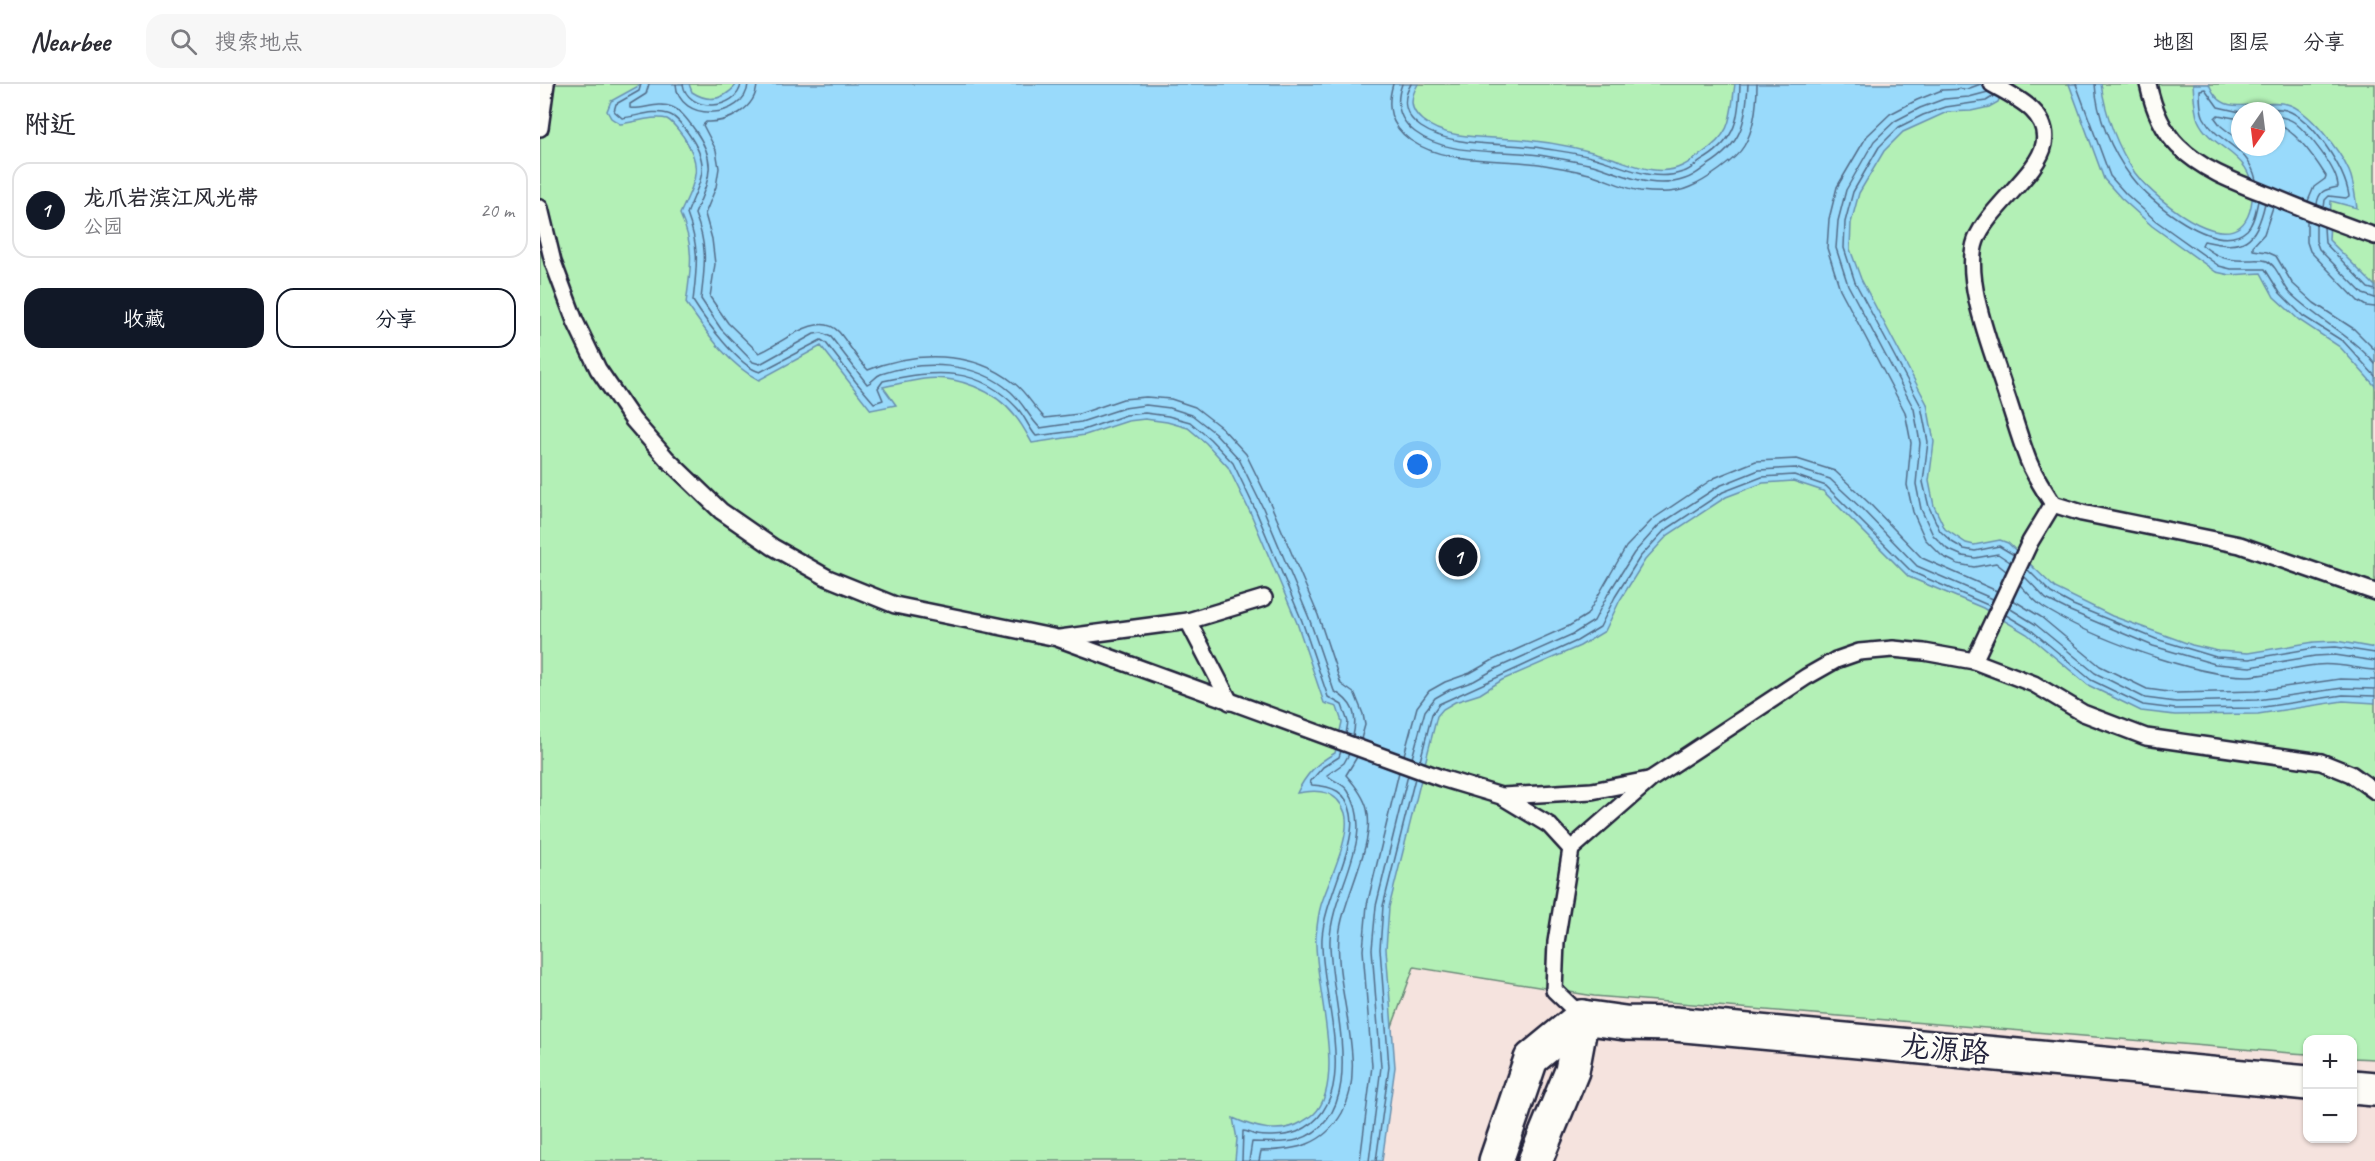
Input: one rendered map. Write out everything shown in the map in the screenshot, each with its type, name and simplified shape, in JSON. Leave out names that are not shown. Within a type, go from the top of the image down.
[{"type":"street","name":"龙源路","points":[[1582,1017],[1625,1023],[1674,1024],[2303,1083]]},
{"type":"street","points":[[1496,1161],[1532,1059],[1582,1017]]},
{"type":"street","points":[[1535,1161],[1572,1071],[1582,1017]]},
{"type":"street","points":[[2357,1087],[2375,1089]]},
{"type":"lane","points":[[540,128],[546,84]]},
{"type":"lane","points":[[1992,84],[2013,95],[2032,109],[2044,123],[2044,145],[2037,160],[1986,221],[1975,241],[1972,265],[1983,323],[2028,462],[2053,504],[2082,513],[2240,545],[2375,592]]},
{"type":"lane","points":[[2148,84],[2151,99],[2162,126],[2177,145],[2197,162],[2232,181],[2336,223],[2375,236]]},
{"type":"lane","points":[[540,208],[553,262],[575,321],[598,369],[633,420],[668,459],[721,511],[773,547],[828,578],[895,606],[1057,638],[1441,778],[1501,796],[1550,825],[1571,849]]},
{"type":"lane","points":[[1974,661],[2030,542],[2053,504]]},
{"type":"lane","points":[[1057,638],[1188,621],[1264,598]]},
{"type":"lane","points":[[1188,621],[1230,702]]},
{"type":"lane","points":[[1582,1017],[1554,990],[1556,942],[1571,849],[1651,780],[1806,677],[1836,660],[1859,652],[1893,649],[1974,661],[2034,684],[2083,713],[2146,737],[2321,762],[2351,774],[2375,791]]},
{"type":"lane","points":[[1501,796],[1592,791],[1651,780]]},
{"type":"green space","points":[[540,84],[2375,84],[2375,1059],[2357,1058],[2357,1035],[2303,1035],[2303,1054],[2291,1053],[1594,996],[1414,967],[1354,1129],[1348,1161],[540,1161]]},
{"type":"water","points":[[642,84],[689,84],[692,92],[710,99],[727,94],[737,84],[1418,84],[1412,99],[1415,112],[1422,120],[1445,132],[1472,137],[1527,140],[1560,145],[1638,167],[1664,170],[1687,163],[1711,146],[1725,132],[1735,84],[2005,84],[1998,102],[1989,107],[1971,111],[1947,112],[1903,132],[1884,151],[1859,193],[1851,223],[1850,249],[1861,279],[1927,404],[1934,442],[1929,481],[1934,506],[1945,529],[1966,543],[1974,545],[2000,540],[2008,543],[2055,588],[2112,616],[2192,645],[2218,651],[2248,653],[2314,642],[2336,641],[2375,648],[2375,703],[2343,701],[2258,714],[2175,715],[2141,711],[2088,685],[2027,634],[1983,608],[1909,577],[1823,491],[1793,481],[1763,483],[1726,497],[1668,535],[1645,560],[1620,600],[1605,631],[1580,646],[1502,680],[1480,694],[1455,702],[1443,709],[1437,716],[1389,907],[1386,949],[1395,1067],[1382,1161],[1235,1161],[1237,1139],[1233,1118],[1268,1129],[1285,1128],[1294,1126],[1313,1115],[1324,1099],[1329,1055],[1316,956],[1316,936],[1320,909],[1342,846],[1346,823],[1342,805],[1332,796],[1313,791],[1297,793],[1313,770],[1335,753],[1342,722],[1337,707],[1324,703],[1297,623],[1251,514],[1228,467],[1206,443],[1188,428],[1145,419],[1128,421],[1085,435],[1032,443],[1018,419],[997,399],[974,386],[949,379],[924,379],[883,387],[896,405],[871,410],[821,346],[759,380],[747,373],[718,346],[686,303],[690,247],[680,214],[695,175],[694,157],[690,147],[678,129],[667,119],[620,124],[611,118],[607,111],[611,101]]},
{"type":"water","points":[[2069,84],[2101,84],[2113,130],[2122,152],[2135,173],[2179,213],[2198,224],[2217,230],[2233,230],[2245,221],[2252,200],[2252,184],[2248,172],[2234,156],[2285,156],[2285,104],[2305,114],[2331,143],[2345,163],[2352,180],[2357,208],[2331,201],[2329,240],[2375,286],[2375,386],[2340,347],[2299,320],[2274,297],[2261,273],[2230,275],[2216,272],[2152,226],[2104,179]]},
{"type":"water","points":[[2193,84],[2209,84],[2216,96],[2231,104],[2231,153],[2205,131],[2198,120]]},
{"type":"place","name":"龙爪岩滨江风光带","points":[[1458,557]]}]
